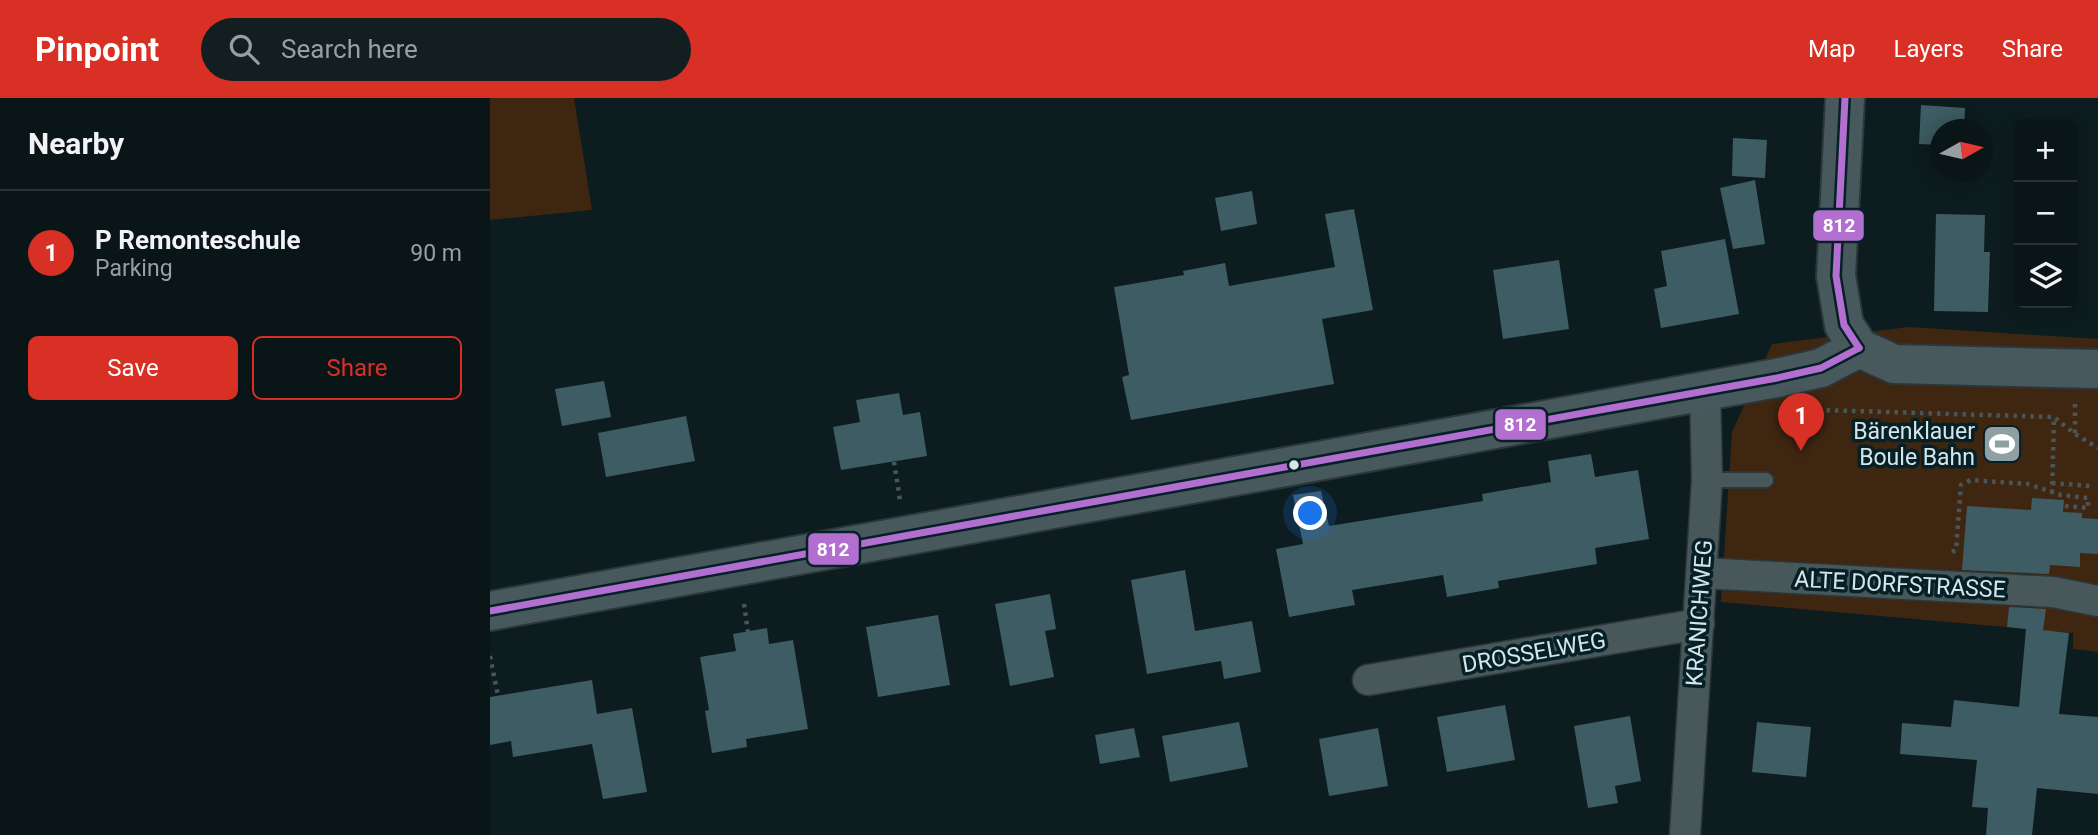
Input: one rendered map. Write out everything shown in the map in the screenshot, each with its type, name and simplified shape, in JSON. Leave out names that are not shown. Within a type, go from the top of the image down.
[{"type":"street","points":[[1845,98],[1836,276],[1844,325],[1860,348],[1894,364],[2098,369]]},
{"type":"street","points":[[490,611],[1821,368],[1860,348]]},
{"type":"street","name":"KRANICHWEG","points":[[1685,835],[1707,480],[1705,390]]},
{"type":"street","name":"ALTE DORFSTRASSE","points":[[1702,573],[2053,592],[2098,601]]},
{"type":"street","name":"DROSSELWEG","points":[[1368,680],[1699,624]]},
{"type":"lane","points":[[1707,480],[1766,480]]},
{"type":"path","points":[[1818,410],[2054,417],[2098,448]]},
{"type":"path","points":[[2052,493],[2054,417]]},
{"type":"path","points":[[1896,584],[1956,550],[1961,485],[1971,480],[2028,484],[2052,493],[2088,498],[2088,508],[2064,506]]},
{"type":"path","points":[[2052,483],[2090,486]]},
{"type":"path","points":[[2071,497],[2071,508]]},
{"type":"path","points":[[490,656],[498,696]]},
{"type":"shaded area","points":[[490,98],[574,98],[592,210],[490,220]]},
{"type":"shaded area","points":[[1909,327],[2098,339],[2098,652],[2073,649],[2073,633],[1721,602],[1732,432],[1772,344]]},
{"type":"building","points":[[1921,105],[1965,108],[1964,119],[1930,119],[1930,144],[1919,144]]},
{"type":"building","points":[[1733,138],[1767,140],[1765,178],[1732,176]]},
{"type":"building","points":[[1755,180],[1765,244],[1733,249],[1720,188]]},
{"type":"building","points":[[1252,191],[1257,224],[1221,231],[1215,198]]},
{"type":"building","points":[[1354,209],[1373,310],[1322,319],[1334,384],[1131,420],[1122,377],[1129,375],[1114,287],[1184,275],[1183,271],[1225,263],[1229,286],[1335,267],[1325,214]]},
{"type":"building","points":[[1936,214],[1985,215],[1984,252],[1990,252],[1988,312],[1934,311]]},
{"type":"building","points":[[1725,239],[1739,314],[1661,328],[1654,289],[1667,286],[1661,251]]},
{"type":"building","points":[[1559,260],[1569,329],[1503,339],[1493,270]]},
{"type":"building","points":[[604,381],[611,417],[562,426],[555,389]]},
{"type":"building","points":[[899,393],[903,415],[920,412],[927,456],[841,470],[833,427],[860,422],[856,400]]},
{"type":"building","points":[[686,416],[695,461],[606,477],[598,433]]},
{"type":"building","points":[[1591,454],[1595,477],[1638,470],[1649,539],[1595,548],[1597,564],[1498,581],[1499,588],[1447,597],[1443,575],[1352,590],[1355,605],[1289,617],[1276,549],[1303,544],[1293,495],[1321,491],[1329,526],[1483,501],[1482,494],[1551,482],[1548,461]]},
{"type":"building","points":[[2032,498],[2064,500],[2063,512],[2082,513],[2082,518],[2098,519],[2098,554],[2080,553],[2080,567],[2050,565],[2049,574],[1962,570],[1967,506],[2031,510]]},
{"type":"building","points":[[1185,570],[1195,631],[1252,621],[1261,672],[1224,679],[1221,661],[1147,674],[1131,580]]},
{"type":"building","points":[[1050,594],[1056,629],[1045,631],[1054,677],[1010,686],[995,604]]},
{"type":"building","points":[[2009,607],[2046,609],[2043,630],[2069,633],[2059,714],[2098,717],[2098,794],[2037,788],[2032,835],[1986,835],[1988,808],[1972,807],[1977,760],[1900,754],[1902,723],[1951,727],[1954,700],[2019,707],[2026,629],[2007,627]]},
{"type":"building","points":[[938,615],[950,685],[878,697],[866,627]]},
{"type":"building","points":[[767,628],[769,644],[793,640],[808,729],[746,739],[747,747],[712,753],[705,711],[709,710],[700,657],[736,651],[733,634]]},
{"type":"building","points":[[592,680],[597,714],[632,708],[647,792],[603,799],[592,744],[513,757],[511,741],[490,745],[490,697]]},
{"type":"building","points":[[1505,705],[1515,760],[1447,772],[1437,717]]},
{"type":"building","points":[[1630,716],[1641,781],[1615,786],[1618,803],[1588,808],[1574,726]]},
{"type":"building","points":[[1239,722],[1248,767],[1170,782],[1162,736]]},
{"type":"building","points":[[1757,722],[1811,727],[1806,777],[1752,772]]},
{"type":"building","points":[[1134,728],[1140,757],[1100,764],[1095,735]]},
{"type":"building","points":[[1378,728],[1388,786],[1329,796],[1319,739]]},
{"type":"transit line","name":"812","points":[[1845,98],[1836,276],[1844,325],[1859,348]]},
{"type":"transit line","name":"812","points":[[490,611],[1777,378],[1821,368],[1859,348]]},
{"type":"place","name":"Bärenklauer Boule Bahn","points":[[2002,444]]},
{"type":"place","name":"P Remonteschule","points":[[1801,451]]}]
